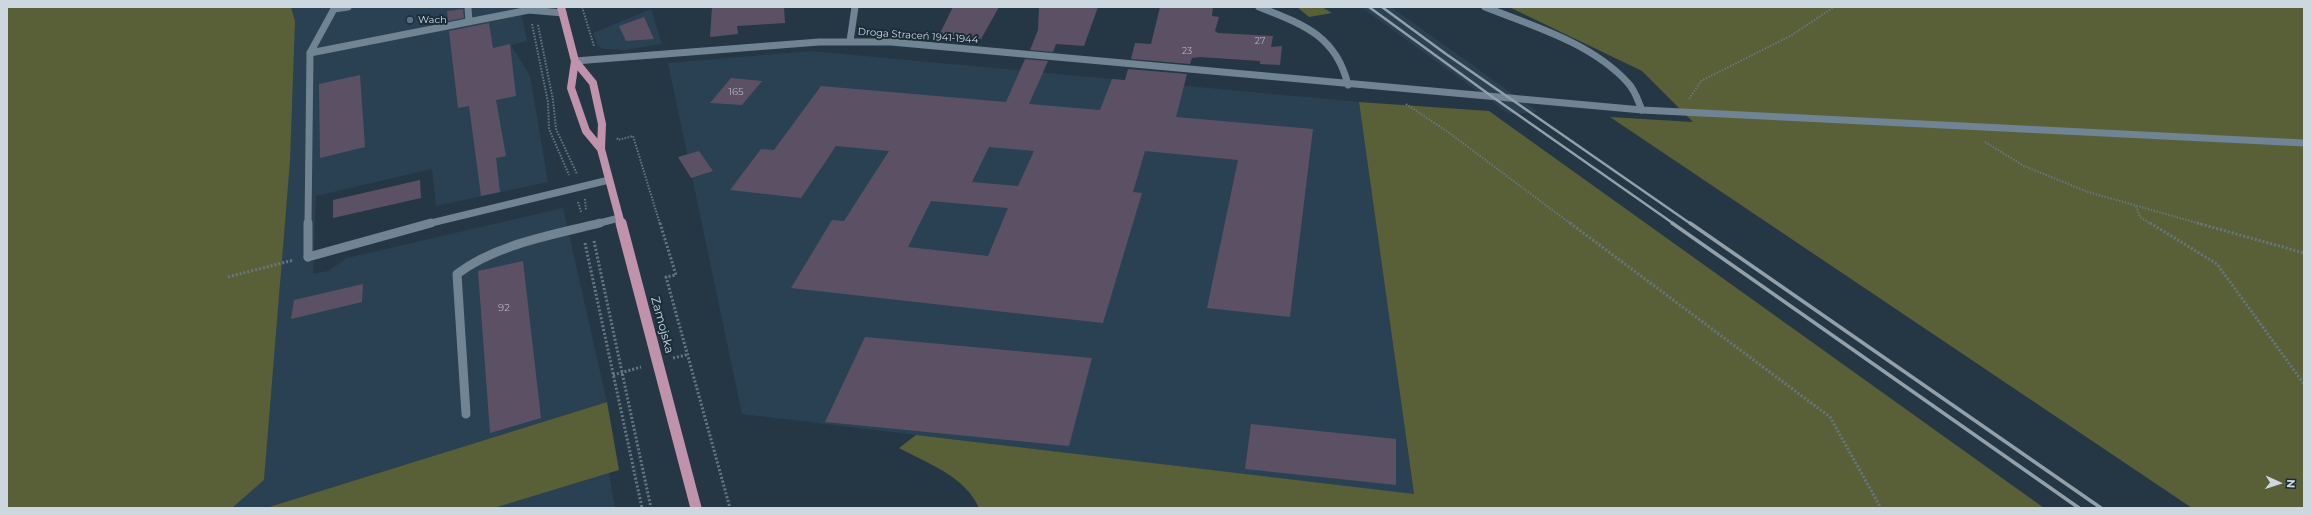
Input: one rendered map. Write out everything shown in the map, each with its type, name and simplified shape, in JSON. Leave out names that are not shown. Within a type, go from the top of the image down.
[{"type":"main road","name":"Zamojska","points":[[562,10],[575,61],[571,88],[586,131],[601,149]]},
{"type":"main road","name":"Zamojska","points":[[575,61],[593,83],[602,124],[601,149],[696,508]]},
{"type":"street","points":[[348,7],[334,9],[310,53],[308,257],[445,219],[609,180]]},
{"type":"street","points":[[468,7],[469,22]]},
{"type":"street","points":[[850,41],[855,7]]},
{"type":"street","points":[[1259,7],[1306,28],[1328,41],[1342,59],[1347,71],[1348,85]]},
{"type":"street","points":[[1486,7],[1569,43],[1603,61],[1629,84],[1642,110]]},
{"type":"street","points":[[310,53],[532,10],[562,10]]},
{"type":"street","name":"Droga Straceń 1941-1944","points":[[575,61],[850,41],[891,42],[1348,85],[1642,110],[2304,143]]},
{"type":"street","points":[[466,414],[457,274],[461,269],[484,256],[619,218]]},
{"type":"path","points":[[582,7],[595,48]]},
{"type":"path","points":[[1692,113],[1688,97],[1701,81],[1792,35],[1834,7]]},
{"type":"path","points":[[532,10],[548,102],[549,129],[579,188],[580,211],[584,214]]},
{"type":"path","points":[[532,10],[553,100],[556,128],[587,209],[580,219],[586,227],[651,508]]},
{"type":"path","points":[[1404,103],[1448,132],[1830,417],[1881,508]]},
{"type":"path","points":[[1970,127],[1995,150],[2024,166],[2066,184],[2136,206],[2304,253]]},
{"type":"path","points":[[616,133],[618,140],[633,136],[674,268],[676,275],[666,277],[730,508]]},
{"type":"path","points":[[2136,206],[2140,216],[2217,264],[2304,384]]},
{"type":"path","points":[[586,227],[642,508]]},
{"type":"path","points":[[228,277],[308,257]]},
{"type":"shaded area","points":[[291,7],[520,7],[527,41],[511,45],[530,76],[548,182],[436,206],[432,169],[316,196],[313,274],[328,271],[347,258],[563,208],[607,402],[266,508],[232,508],[264,480],[295,21]]},
{"type":"shaded area","points":[[1361,7],[1391,7],[1538,112],[1509,114]]},
{"type":"shaded area","points":[[651,9],[662,44],[624,50],[603,49],[598,46],[593,33]]},
{"type":"shaded area","points":[[811,51],[1359,102],[1414,495],[742,414],[668,63]]},
{"type":"shaded area","points":[[609,473],[615,508],[494,508]]},
{"type":"green space","points":[[7,7],[291,7],[295,21],[290,161],[264,480],[232,508],[7,508]]},
{"type":"green space","points":[[1297,7],[1322,7],[1332,13],[1309,17]]},
{"type":"green space","points":[[1509,7],[2304,7],[2304,508],[2192,508],[1610,117],[1693,122],[1642,71]]},
{"type":"green space","points":[[1359,102],[1489,111],[2044,508],[979,508],[973,497],[955,479],[933,465],[899,448],[916,435],[1414,494]]},
{"type":"green space","points":[[607,402],[619,470],[494,508],[266,508]]},
{"type":"building","points":[[712,7],[784,7],[785,23],[737,26],[738,34],[710,37]]},
{"type":"building","points":[[953,7],[999,7],[981,39],[939,35]]},
{"type":"building","points":[[1039,7],[1098,7],[1084,46],[1056,44],[1053,52],[1030,50],[1038,30]]},
{"type":"building","points":[[1160,7],[1213,7],[1212,16],[1219,17],[1215,31],[1218,33],[1273,36],[1271,47],[1282,46],[1280,65],[1260,64],[1260,61],[1200,57],[1192,58],[1190,64],[1131,59],[1135,43],[1151,44]]},
{"type":"building","points":[[463,9],[464,18],[448,21],[447,11]]},
{"type":"building","points":[[644,17],[654,39],[626,41],[619,26]]},
{"type":"building","points":[[489,23],[493,48],[510,44],[516,96],[496,100],[506,156],[496,158],[500,192],[481,196],[469,106],[458,108],[449,31]]},
{"type":"building","points":[[1025,59],[1048,61],[1029,104],[1100,110],[1112,79],[1125,80],[1128,69],[1187,74],[1176,117],[1313,129],[1290,317],[1207,308],[1238,160],[1145,151],[1133,192],[1142,193],[1103,323],[791,288],[832,220],[844,221],[889,151],[836,146],[801,198],[730,190],[761,149],[774,150],[821,86],[1006,102]],"holes":[[[989,147],[1034,151],[1018,186],[972,182]],[[931,201],[1008,208],[988,256],[908,247]]]},
{"type":"building","points":[[360,75],[365,147],[320,158],[319,84]]},
{"type":"building","points":[[731,78],[762,81],[742,105],[710,103]]},
{"type":"building","points":[[699,151],[713,171],[691,178],[678,157]]},
{"type":"building","points":[[420,180],[421,198],[333,218],[333,200]]},
{"type":"building","points":[[523,261],[541,418],[490,433],[478,271]]},
{"type":"building","points":[[363,284],[362,302],[291,319],[294,300]]},
{"type":"building","points":[[865,337],[1092,358],[1069,446],[825,422]]},
{"type":"building","points":[[1251,424],[1396,439],[1396,485],[1245,469]]},
{"type":"railway","points":[[1369,7],[1494,98],[1674,224]]},
{"type":"railway","points":[[1382,7],[1446,54],[1691,224]]},
{"type":"railway","points":[[1672,223],[2079,508]]},
{"type":"railway","points":[[1690,223],[2101,508]]},
{"type":"place","name":"Wach","points":[[410,20]]}]
